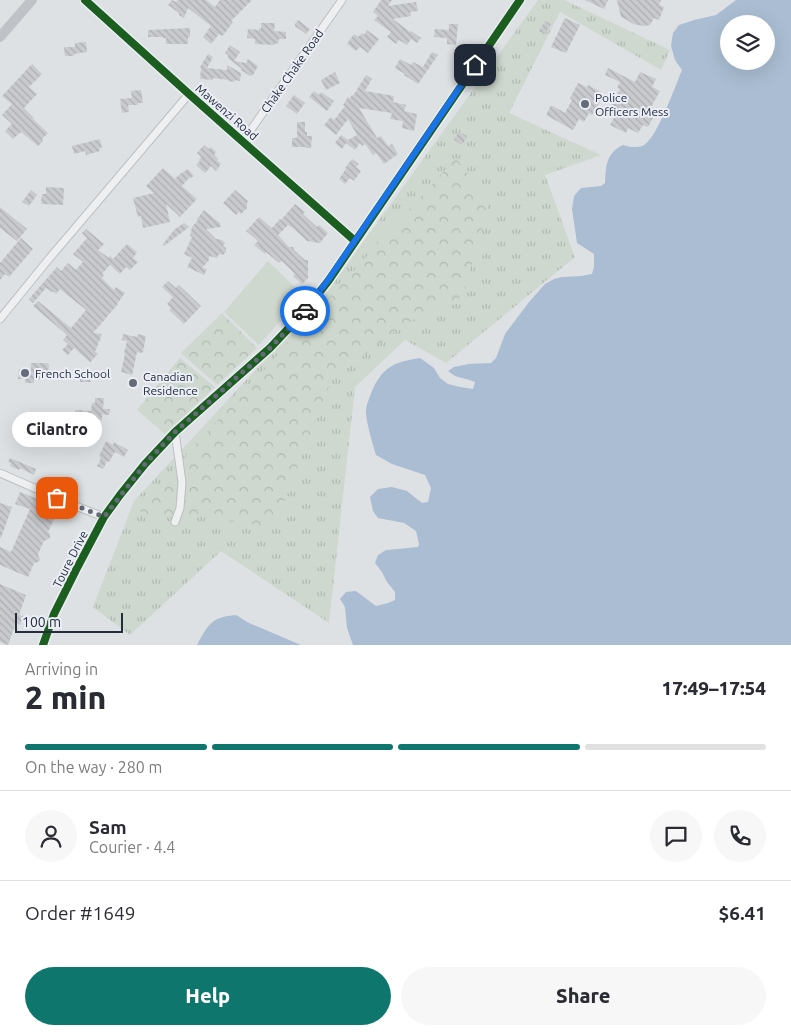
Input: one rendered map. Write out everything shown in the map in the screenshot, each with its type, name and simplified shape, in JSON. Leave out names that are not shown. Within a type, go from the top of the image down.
[{"type":"street","points":[[0,36],[32,0]]},
{"type":"street","name":"Mawenzi Road","points":[[85,0],[355,241]]},
{"type":"street","name":"Chake Chake Road","points":[[243,141],[342,0]]},
{"type":"street","name":"Toure Drive","points":[[43,645],[54,614],[104,517],[145,464],[175,432],[270,348],[304,312],[355,241],[520,0]]},
{"type":"street","name":"Mawenzi Road","points":[[0,319],[190,94]]},
{"type":"street","points":[[175,432],[182,482],[180,508],[175,522]]},
{"type":"street","points":[[0,473],[104,517]]},
{"type":"green space","points":[[538,0],[564,0],[670,50],[661,70],[560,12],[509,113],[601,155],[545,175],[575,257],[446,363],[405,340],[355,387],[329,623],[221,551],[130,635],[93,607],[134,501],[325,295]]},
{"type":"green space","points":[[456,158],[489,203],[463,296],[403,325],[331,381],[274,528],[196,516],[143,518],[139,507]]},
{"type":"green space","points":[[268,261],[303,295],[259,345],[224,312]]},
{"type":"green space","points":[[222,313],[257,348],[217,385],[181,353]]},
{"type":"green space","points":[[180,358],[215,387],[165,434],[137,410]]},
{"type":"water","points":[[736,0],[791,0],[791,645],[353,645],[347,628],[345,607],[340,599],[346,592],[356,591],[376,606],[395,600],[395,592],[375,563],[378,555],[386,550],[418,547],[419,544],[416,531],[404,523],[378,518],[373,511],[370,497],[378,489],[392,487],[407,491],[422,503],[428,502],[431,488],[425,475],[392,464],[376,455],[366,409],[369,397],[376,383],[385,371],[391,367],[404,361],[420,358],[434,368],[440,378],[448,384],[473,389],[475,382],[458,377],[448,371],[454,367],[469,364],[491,363],[496,358],[505,334],[545,284],[562,277],[592,274],[594,254],[577,243],[572,209],[574,196],[581,188],[601,186],[605,183],[608,161],[617,148],[623,145],[640,147],[653,134],[682,70],[675,60],[671,46],[673,33],[679,25],[716,15]]},
{"type":"water","points":[[236,615],[249,623],[301,645],[197,645],[211,623],[221,618]]},
{"type":"building","points":[[172,0],[176,2],[178,0],[206,0],[215,7],[220,0],[252,0],[231,21],[233,22],[225,33],[222,36],[219,34],[211,44],[203,37],[211,26],[188,8],[184,18],[179,15],[168,5]]},
{"type":"building","points":[[381,0],[392,0],[388,6],[416,2],[418,11],[410,12],[411,16],[393,19],[421,38],[417,43],[411,39],[407,45],[399,40],[396,44],[387,37],[391,32],[374,20],[378,16],[373,12]]},
{"type":"building","points":[[585,0],[608,0],[604,9]]},
{"type":"building","points":[[617,0],[661,0],[659,5],[664,7],[659,20],[654,18],[650,25],[644,26],[633,24],[621,17]]},
{"type":"building","points":[[565,18],[580,25],[566,53],[551,47]]},
{"type":"building","points":[[298,20],[310,29],[306,34],[295,26]]},
{"type":"building","points":[[545,21],[551,24],[545,34],[539,31]]},
{"type":"building","points":[[261,23],[275,23],[274,31],[286,32],[286,39],[279,39],[278,44],[275,43],[275,45],[255,44],[255,39],[247,38],[248,29],[259,30],[259,28],[261,29]]},
{"type":"building","points":[[449,24],[458,24],[456,45],[447,44],[447,38],[434,37],[435,29],[449,30]]},
{"type":"building","points":[[190,28],[188,44],[166,44],[166,38],[148,37],[148,30]]},
{"type":"building","points":[[367,30],[379,39],[368,53],[360,47],[356,51],[347,44],[354,34],[358,37],[362,33],[364,35]]},
{"type":"building","points":[[86,42],[87,52],[74,54],[74,56],[65,56],[64,47],[75,47],[75,43]]},
{"type":"building","points":[[230,45],[240,52],[234,61],[246,63],[248,59],[258,66],[253,75],[250,76],[241,70],[228,58],[228,55],[225,53]]},
{"type":"building","points":[[432,52],[438,55],[418,84],[395,68],[400,59],[411,65],[413,62],[423,67]]},
{"type":"building","points":[[208,54],[213,57],[207,68],[227,70],[227,65],[241,73],[240,81],[235,80],[234,82],[213,78],[213,80],[200,79],[200,67]]},
{"type":"building","points":[[32,64],[42,74],[29,87],[37,94],[24,108],[48,133],[38,146],[21,132],[13,139],[5,131],[12,124],[2,115],[12,104],[2,96]]},
{"type":"building","points":[[608,68],[635,82],[640,72],[656,79],[652,87],[660,91],[651,107],[657,110],[648,127],[643,125],[638,133],[628,128],[626,133],[610,125],[618,110],[611,106],[620,89],[617,88],[620,82],[605,75]]},
{"type":"building","points":[[335,72],[340,83],[326,90],[321,80]]},
{"type":"building","points":[[366,75],[372,79],[365,91],[394,96],[393,102],[406,105],[404,111],[417,114],[414,131],[402,128],[403,121],[390,119],[392,113],[359,108],[377,138],[381,136],[388,146],[392,144],[398,154],[384,164],[376,153],[373,155],[365,144],[362,146],[360,143],[355,150],[346,143],[342,149],[335,143],[341,135],[348,140],[357,135],[348,119],[336,135],[324,125],[331,117],[334,120],[345,106],[343,105],[348,97],[353,96]]},
{"type":"building","points":[[578,83],[587,87],[588,85],[601,92],[597,98],[601,100],[592,115],[589,113],[584,122],[579,119],[573,130],[546,115],[551,105],[565,113]]},
{"type":"building","points":[[141,90],[143,103],[128,105],[129,112],[122,113],[120,99],[132,98],[131,91]]},
{"type":"building","points":[[314,91],[319,95],[321,92],[334,101],[327,111],[309,97]]},
{"type":"building","points":[[294,95],[305,103],[297,114],[286,106]]},
{"type":"building","points":[[297,122],[305,122],[307,136],[312,136],[311,148],[292,147],[292,138],[297,138]]},
{"type":"building","points":[[459,132],[467,136],[462,145],[454,140]]},
{"type":"building","points":[[100,139],[102,148],[99,148],[100,151],[86,155],[85,151],[74,154],[72,146]]},
{"type":"building","points":[[204,145],[209,149],[211,147],[216,152],[214,155],[221,164],[216,171],[211,166],[205,173],[196,165],[201,157],[197,153]]},
{"type":"building","points":[[352,159],[359,164],[356,167],[361,171],[354,181],[350,178],[345,184],[339,179]]},
{"type":"building","points":[[163,168],[175,179],[188,169],[194,176],[188,179],[182,186],[197,199],[180,217],[166,204],[170,222],[143,228],[141,216],[138,217],[133,198],[154,193],[146,186]]},
{"type":"building","points":[[46,187],[64,188],[63,205],[41,204],[42,194],[46,194]]},
{"type":"building","points":[[31,190],[37,195],[29,206],[22,202]]},
{"type":"building","points":[[235,190],[248,201],[247,208],[241,214],[239,212],[236,215],[223,203]]},
{"type":"building","points":[[295,204],[305,212],[303,214],[317,227],[319,225],[328,233],[320,243],[307,241],[288,225],[278,235],[289,247],[293,247],[305,260],[308,260],[308,278],[302,284],[293,276],[295,274],[284,263],[281,261],[279,263],[254,245],[258,241],[246,231],[259,217],[272,228]]},
{"type":"building","points":[[0,207],[27,229],[17,241],[0,228]]},
{"type":"building","points":[[204,210],[220,223],[221,227],[206,229],[216,239],[222,240],[225,243],[223,246],[226,248],[226,252],[223,255],[219,254],[217,258],[209,256],[209,260],[202,268],[207,269],[204,275],[187,267],[192,258],[184,254],[192,237],[190,236],[192,227]]},
{"type":"building","points":[[184,223],[189,227],[164,246],[163,244],[175,229]]},
{"type":"building","points":[[86,229],[104,244],[98,250],[109,258],[110,256],[113,259],[127,244],[137,252],[133,258],[138,262],[130,270],[126,267],[120,274],[110,265],[102,274],[104,275],[102,278],[114,290],[116,287],[125,293],[93,333],[102,334],[95,352],[98,354],[91,363],[74,348],[68,355],[62,350],[68,344],[63,340],[67,335],[33,306],[38,301],[71,328],[86,310],[60,289],[56,294],[46,288],[33,303],[29,299],[57,267],[61,271],[68,263],[76,270],[83,262],[73,254],[87,238],[82,233]]},
{"type":"building","points":[[21,238],[33,249],[9,277],[5,274],[0,280],[0,263]]},
{"type":"building","points":[[168,281],[176,288],[178,285],[180,286],[201,306],[184,324],[169,310],[171,308],[167,304],[173,297],[162,287]]},
{"type":"building","points":[[123,334],[137,337],[138,334],[146,336],[143,352],[137,352],[132,375],[121,372],[127,341],[122,340]]},
{"type":"building","points":[[31,363],[47,363],[49,365],[48,374],[40,374],[40,380],[34,379],[34,383],[25,383],[25,379],[18,379],[19,369],[31,370]]},
{"type":"building","points":[[80,375],[91,375],[91,382],[80,382]]},
{"type":"building","points":[[95,398],[104,398],[103,409],[110,409],[109,415],[102,414],[102,420],[75,418],[75,410],[91,411]]},
{"type":"building","points":[[106,441],[113,445],[114,442],[128,450],[124,457],[115,452],[103,469],[97,466],[101,458],[99,456]]},
{"type":"building","points":[[10,458],[36,469],[34,475],[20,468],[19,470],[10,466],[11,463],[8,462]]},
{"type":"building","points":[[20,492],[40,500],[36,509],[55,517],[48,532],[50,538],[44,541],[38,554],[40,560],[34,563],[28,577],[0,565],[0,547],[11,552],[30,509],[15,504]]},
{"type":"building","points":[[0,503],[12,507],[1,538],[0,537]]},
{"type":"building","points":[[0,584],[26,595],[19,615],[23,616],[20,625],[16,623],[8,645],[0,642]]},
{"type":"cycle path","points":[[85,0],[355,241]]},
{"type":"cycle path","points":[[43,645],[54,614],[76,570],[104,517],[120,495],[145,464],[175,432],[270,348],[304,312],[329,280],[520,0]]},
{"type":"way so far","points":[[57,498],[104,517],[145,464],[175,432],[270,348],[305,311]]},
{"type":"place","name":"Police Officers Mess","points":[[585,104]]},
{"type":"place","name":"French School","points":[[25,373]]},
{"type":"place","name":"Canadian Residence","points":[[133,383]]},
{"type":"place","name":"Cilantro","points":[[57,498]]},
{"type":"route","points":[[305,311],[475,65]]}]
